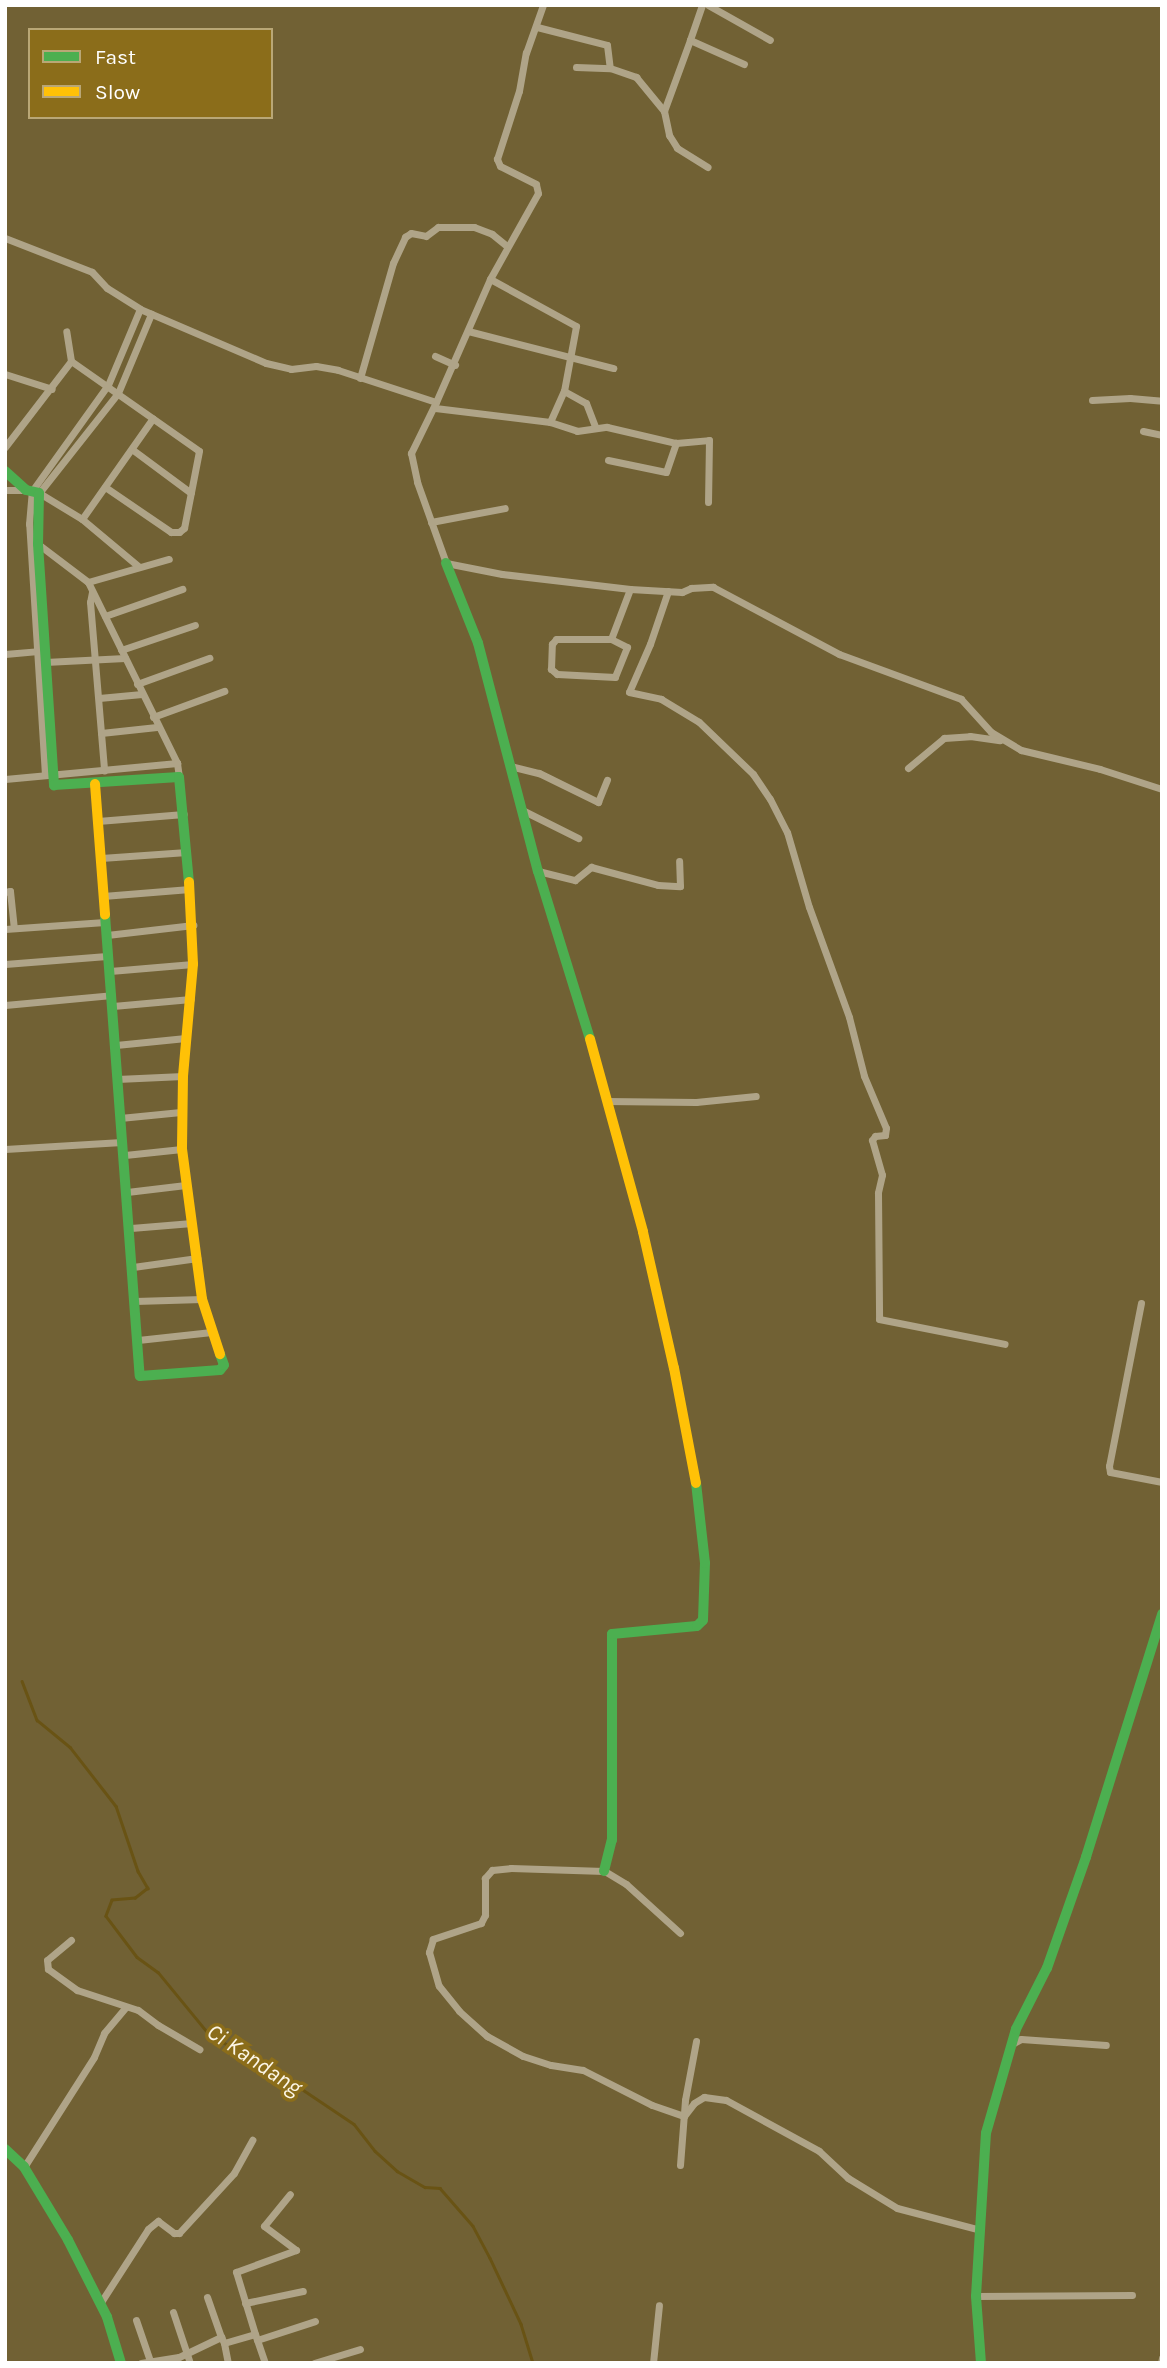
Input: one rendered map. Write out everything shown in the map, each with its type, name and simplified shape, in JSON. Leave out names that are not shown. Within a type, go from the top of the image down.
[{"type":"street","points":[[542,5],[497,159],[500,166],[536,184],[539,190],[490,279],[455,365],[411,453],[431,522],[478,643],[538,871],[586,1024],[643,1232],[674,1368],[697,1491],[706,1591],[705,1612],[697,1626],[612,1634],[612,1840],[604,1871]]},
{"type":"street","points":[[664,111],[702,5]]},
{"type":"street","points":[[708,5],[770,40]]},
{"type":"street","points":[[537,27],[607,45],[610,68]]},
{"type":"street","points":[[690,40],[744,64]]},
{"type":"street","points":[[576,66],[610,68],[636,77],[664,111],[669,135],[677,148],[708,167]]},
{"type":"street","points":[[360,377],[393,263],[405,237],[411,233],[426,236],[438,227],[474,227],[492,233],[507,246]]},
{"type":"street","points":[[5,238],[92,272],[107,288],[140,309],[266,363],[291,369],[316,366],[360,377],[435,405],[550,422],[577,431],[595,427],[676,443],[709,440],[708,502]]},
{"type":"street","points":[[490,279],[576,326],[564,391],[550,422]]},
{"type":"street","points":[[140,309],[108,385],[32,492],[29,524],[38,651],[50,774],[57,787],[179,777]]},
{"type":"street","points":[[50,774],[46,662],[32,492],[118,393],[150,314]]},
{"type":"street","points":[[5,447],[71,361],[66,331]]},
{"type":"street","points":[[468,331],[613,369]]},
{"type":"street","points":[[435,356],[455,365]]},
{"type":"street","points":[[71,361],[199,451],[184,528],[179,533],[171,532],[105,487]]},
{"type":"street","points":[[6,376],[52,389]]},
{"type":"street","points":[[564,391],[586,403],[595,427]]},
{"type":"street","points":[[1092,401],[1130,398],[1162,401]]},
{"type":"street","points":[[82,519],[153,418]]},
{"type":"street","points":[[1143,431],[1162,436]]},
{"type":"street","points":[[608,460],[666,472],[676,443]]},
{"type":"street","points":[[133,450],[191,493]]},
{"type":"street","points":[[5,471],[32,492],[82,519],[138,566]]},
{"type":"street","points":[[5,490],[32,492]]},
{"type":"street","points":[[431,522],[505,508]]},
{"type":"street","points":[[38,544],[88,582],[177,764],[194,925],[194,964],[181,1112],[182,1149],[202,1299],[224,1365],[219,1370],[140,1376],[131,1228],[95,784]]},
{"type":"street","points":[[88,582],[169,559]]},
{"type":"street","points":[[446,563],[502,574],[630,589],[682,592],[704,586],[722,590],[839,654],[961,699],[1001,740],[1024,752],[1100,769],[1162,789]]},
{"type":"street","points":[[105,616],[183,589]]},
{"type":"street","points":[[611,639],[630,589]]},
{"type":"street","points":[[667,591],[646,655],[629,692],[661,699],[699,722],[753,774],[787,832],[809,907],[849,1017],[864,1076],[886,1128],[886,1135],[875,1136],[872,1140],[882,1175],[878,1193],[879,1319],[1005,1344]]},
{"type":"street","points":[[92,592],[90,602],[94,662],[104,770]]},
{"type":"street","points":[[121,650],[195,625]]},
{"type":"street","points":[[556,639],[611,639],[627,647],[615,677],[557,674],[551,669],[552,644],[556,639]]},
{"type":"street","points":[[5,654],[38,651]]},
{"type":"street","points":[[137,684],[209,658]]},
{"type":"street","points":[[46,662],[125,659]]},
{"type":"street","points":[[153,717],[223,691]]},
{"type":"street","points":[[99,698],[142,694]]},
{"type":"street","points":[[101,733],[157,727]]},
{"type":"street","points":[[908,768],[944,737],[970,736],[1001,740]]},
{"type":"street","points":[[5,779],[177,764]]},
{"type":"street","points":[[510,766],[539,774],[598,802],[607,780]]},
{"type":"street","points":[[521,810],[578,838]]},
{"type":"street","points":[[98,821],[184,814]]},
{"type":"street","points":[[101,858],[187,852]]},
{"type":"street","points":[[538,871],[575,880],[591,867],[659,885],[680,886],[679,861]]},
{"type":"street","points":[[103,896],[190,889]]},
{"type":"street","points":[[5,892],[10,891],[10,928],[106,922]]},
{"type":"street","points":[[107,935],[194,925]]},
{"type":"street","points":[[5,964],[107,956]]},
{"type":"street","points":[[110,971],[194,964]]},
{"type":"street","points":[[5,1004],[191,999]]},
{"type":"street","points":[[116,1045],[186,1038]]},
{"type":"street","points":[[117,1079],[183,1076]]},
{"type":"street","points":[[606,1101],[696,1102],[756,1096]]},
{"type":"street","points":[[120,1118],[181,1112]]},
{"type":"street","points":[[5,1149],[122,1142]]},
{"type":"street","points":[[125,1155],[182,1149]]},
{"type":"street","points":[[127,1192],[186,1185]]},
{"type":"street","points":[[131,1228],[192,1223]]},
{"type":"street","points":[[133,1267],[197,1258]]},
{"type":"street","points":[[135,1301],[202,1299]]},
{"type":"street","points":[[1141,1303],[1109,1466],[1110,1472],[1162,1482]]},
{"type":"street","points":[[138,1340],[212,1332]]},
{"type":"street","points":[[981,2363],[976,2296],[986,2133],[1016,2029],[1047,1968],[1116,1770],[1162,1614]]},
{"type":"street","points":[[680,1933],[626,1884],[604,1871],[511,1868],[492,1870],[485,1878],[484,1919],[476,1925],[433,1939],[429,1943],[429,1958],[439,1986],[487,2036],[523,2056],[551,2065],[583,2070],[652,2105],[684,2116]]},
{"type":"street","points":[[71,1940],[47,1960],[47,1969],[70,1986],[138,2010],[199,2049]]},
{"type":"street","points":[[24,2167],[94,2057],[104,2033],[126,2007]]},
{"type":"street","points":[[1012,2044],[1021,2039],[1105,2045]]},
{"type":"street","points":[[680,2165],[684,2116],[696,2041]]},
{"type":"street","points":[[684,2116],[698,2100],[715,2097],[726,2100],[819,2151],[848,2178],[897,2208],[980,2230]]},
{"type":"street","points":[[101,2302],[148,2229],[158,2221],[174,2233],[179,2233],[234,2173],[252,2140]]},
{"type":"street","points":[[5,2149],[24,2167],[101,2302],[119,2346],[121,2363]]},
{"type":"street","points":[[265,2363],[236,2272],[296,2250],[264,2225],[290,2194]]},
{"type":"street","points":[[245,2303],[303,2291]]},
{"type":"street","points":[[976,2296],[1132,2295]]},
{"type":"street","points":[[207,2297],[228,2363]]},
{"type":"street","points":[[653,2363],[659,2305]]},
{"type":"street","points":[[173,2312],[190,2363]]},
{"type":"street","points":[[136,2320],[150,2361]]},
{"type":"street","points":[[141,2363],[179,2357],[188,2351],[222,2340],[256,2337],[315,2321]]},
{"type":"street","points":[[314,2363],[360,2349]]},
{"type":"waterway","name":"Ci Kandang","points":[[22,1681],[37,1720],[70,1747],[116,1806],[138,1871],[148,1888],[135,1898],[112,1900],[106,1916],[137,1957],[158,1972],[209,2034],[293,2083],[354,2124],[375,2151],[397,2171],[425,2187],[440,2188],[473,2226],[521,2324],[533,2363]]},
{"type":"traffic: fast","points":[[5,471],[26,490],[39,493],[38,544],[54,785],[179,777],[189,882]]},
{"type":"traffic: fast","points":[[446,563],[478,643],[538,871],[590,1039]]},
{"type":"traffic: fast","points":[[105,915],[140,1376],[220,1370],[224,1365],[220,1354]]},
{"type":"traffic: fast","points":[[604,1871],[612,1840],[612,1634],[697,1626],[703,1620],[705,1563],[696,1483]]},
{"type":"traffic: fast","points":[[981,2363],[976,2296],[986,2133],[1016,2029],[1047,1968],[1086,1857],[1162,1614]]},
{"type":"traffic: fast","points":[[5,2149],[24,2167],[68,2240],[107,2317],[121,2363]]},
{"type":"traffic: slow","points":[[95,784],[105,915]]},
{"type":"traffic: slow","points":[[189,882],[193,964],[183,1076],[182,1149],[202,1299],[220,1354]]},
{"type":"traffic: slow","points":[[590,1039],[643,1232],[674,1368],[696,1483]]}]
